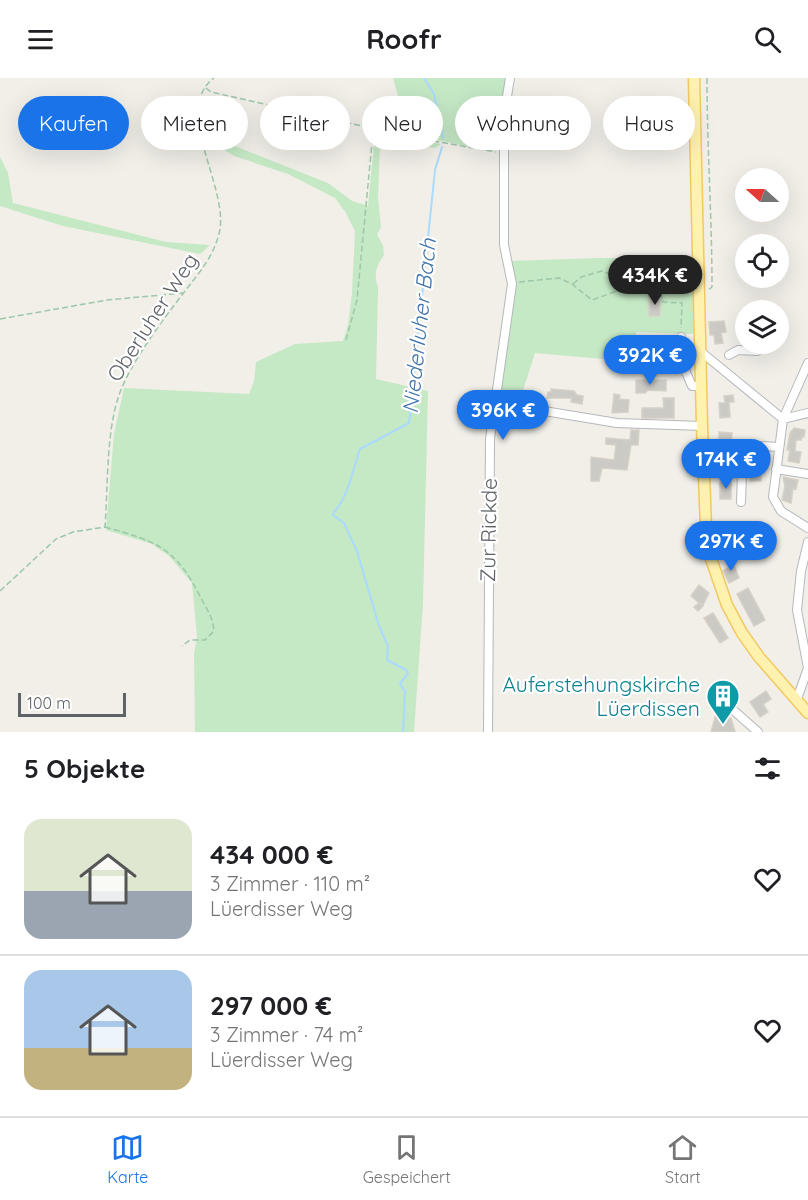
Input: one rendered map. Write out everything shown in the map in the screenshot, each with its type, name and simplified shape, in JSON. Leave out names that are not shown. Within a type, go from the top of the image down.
[{"type":"main road","points":[[694,78],[706,527],[717,581],[742,633],[759,657],[808,713]]},
{"type":"street","name":"Zur Rickde","points":[[488,732],[490,439],[512,284],[504,245],[503,153],[505,96],[510,78]]},
{"type":"street","points":[[681,337],[686,370],[692,386],[701,386]]},
{"type":"street","points":[[700,351],[783,419]]},
{"type":"street","points":[[724,369],[726,353],[735,351]]},
{"type":"street","points":[[808,363],[783,419],[773,497],[781,511],[808,528]]},
{"type":"street","points":[[496,403],[617,423],[702,426]]},
{"type":"street","points":[[783,419],[808,413]]},
{"type":"street","points":[[741,502],[743,446],[779,447]]},
{"type":"street","points":[[776,469],[808,474]]},
{"type":"street","points":[[797,699],[808,668],[797,610],[801,571],[808,542]]},
{"type":"street","points":[[732,710],[758,732]]},
{"type":"path","name":"Oberluher Weg","points":[[105,527],[112,434],[119,395],[149,341],[183,293],[201,273],[220,232],[220,214],[198,122],[200,97],[214,78]]},
{"type":"path","points":[[699,301],[712,287],[707,78]]},
{"type":"path","points":[[205,88],[211,92],[362,126]]},
{"type":"path","points":[[443,143],[503,153]]},
{"type":"path","points":[[346,340],[357,300],[371,150]]},
{"type":"path","points":[[573,285],[581,277],[602,271],[615,276],[628,287]]},
{"type":"path","points":[[512,284],[559,278],[573,285],[592,300],[628,287],[658,288],[663,302],[682,303],[681,337]]},
{"type":"path","points":[[0,319],[107,300],[183,293]]},
{"type":"path","points":[[0,591],[56,539],[73,532],[105,527],[159,545],[170,552],[185,569],[213,617],[214,632],[205,640],[190,640],[182,646]]},
{"type":"green space","points":[[393,78],[507,78],[505,96],[455,96],[455,144],[443,141],[443,96],[398,96]]},
{"type":"green space","points":[[224,150],[245,150],[328,183],[352,201],[368,206],[374,150],[380,150],[378,198],[381,227],[377,234],[383,246],[384,255],[376,274],[378,287],[376,379],[428,391],[423,603],[414,732],[195,732],[194,654],[197,637],[192,583],[169,556],[152,544],[106,530],[114,434],[124,388],[249,394],[254,381],[256,362],[295,344],[343,341],[348,325],[352,293],[355,231],[346,213],[335,198],[288,174],[234,156]]},
{"type":"green space","points":[[0,157],[8,173],[13,203],[166,242],[210,245],[200,254],[63,226],[0,206]]},
{"type":"green space","points":[[692,258],[694,334],[636,332],[636,362],[535,353],[519,403],[506,401],[502,398],[501,393],[512,310],[511,261]]},
{"type":"building","points":[[649,295],[660,295],[660,316],[649,316]]},
{"type":"building","points":[[724,321],[726,332],[721,333],[723,343],[715,344],[714,335],[710,335],[709,322]]},
{"type":"building","points":[[636,380],[666,380],[666,391],[648,390],[645,393],[636,393]]},
{"type":"building","points":[[551,389],[574,391],[577,395],[583,396],[582,404],[571,402],[572,398],[547,398]]},
{"type":"building","points":[[614,394],[620,395],[619,399],[629,400],[628,412],[612,413]]},
{"type":"building","points":[[733,395],[734,402],[729,402],[730,417],[720,418],[719,403],[725,403],[724,396]]},
{"type":"building","points":[[663,398],[674,398],[674,418],[642,418],[642,408],[664,408]]},
{"type":"building","points":[[794,428],[805,430],[804,437],[796,440],[795,451],[801,452],[799,463],[788,461],[790,433]]},
{"type":"building","points":[[631,430],[639,430],[638,445],[631,445],[627,470],[602,468],[599,481],[591,481],[591,457],[614,460],[616,445],[606,444],[606,438],[630,440]]},
{"type":"building","points":[[719,432],[732,433],[731,442],[725,442],[725,454],[732,455],[732,463],[719,463]]},
{"type":"building","points":[[751,452],[760,452],[761,481],[750,481]]},
{"type":"building","points":[[783,477],[798,480],[796,489],[793,488],[791,503],[782,500],[785,486]]},
{"type":"building","points":[[720,482],[731,482],[731,499],[720,499]]},
{"type":"building","points":[[732,560],[739,578],[729,583],[723,571],[729,567],[727,562]]},
{"type":"building","points":[[699,585],[709,593],[703,605],[700,603],[703,606],[698,611],[694,607],[699,603],[691,596]]},
{"type":"building","points":[[748,588],[765,620],[754,626],[737,594]]},
{"type":"building","points":[[713,613],[728,638],[720,643],[704,618]]},
{"type":"building","points":[[766,691],[771,699],[763,704],[768,712],[760,717],[750,702]]},
{"type":"building","name":"Auferstehungskirche Lüerdissen","points":[[716,714],[731,718],[735,732],[711,732]]},
{"type":"waterway","points":[[424,78],[434,96]]},
{"type":"waterway","name":"Niederluher Bach","points":[[403,732],[405,692],[400,683],[408,674],[406,670],[387,660],[388,646],[379,626],[357,551],[344,523],[333,515],[347,491],[360,449],[409,423],[435,170],[441,150]]},
{"type":"place","name":"Auferstehungskirche Lüerdissen","points":[[723,725]]}]
